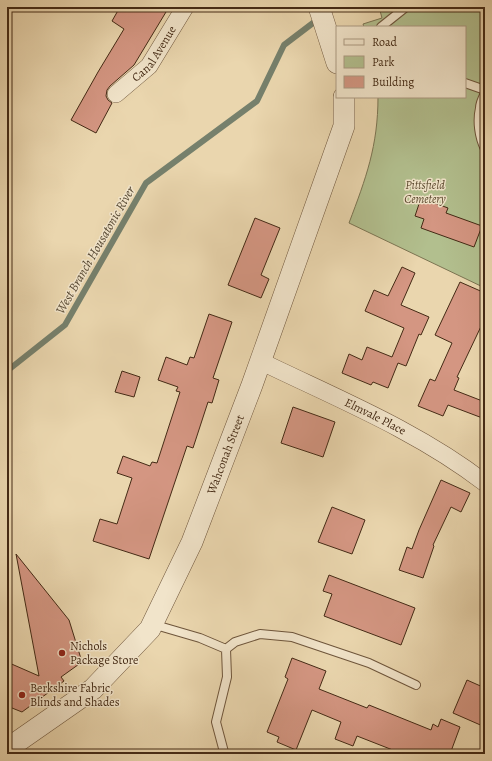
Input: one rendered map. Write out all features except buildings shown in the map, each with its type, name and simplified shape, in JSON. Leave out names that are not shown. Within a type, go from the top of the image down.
[{"type":"street","name":"Canal Avenue","points":[[116,94],[148,66],[185,7]]},
{"type":"street","points":[[319,7],[335,54]]},
{"type":"street","name":"Wahconah Street","points":[[7,749],[93,689],[150,629],[192,542],[260,361],[344,126],[344,98]]},
{"type":"street","name":"Elmvale Place","points":[[260,361],[412,435],[463,466],[485,483]]},
{"type":"street","points":[[7,749],[11,754]]},
{"type":"lane","points":[[382,26],[406,7]]},
{"type":"lane","points":[[466,83],[485,91],[480,107],[479,124],[481,140],[485,149]]},
{"type":"lane","points":[[152,624],[200,638],[226,649]]},
{"type":"lane","points":[[226,649],[234,642],[260,634],[292,637],[369,663],[416,685]]},
{"type":"lane","points":[[226,649],[227,677],[216,722],[224,752],[227,754]]},
{"type":"green space","name":"Pittsfield Cemetery","points":[[379,7],[485,7],[485,288],[349,223],[370,162],[376,131],[378,98],[466,98],[466,26],[364,26],[363,24],[382,18]]},
{"type":"waterway","name":"West Branch Housatonic River","points":[[7,371],[65,325],[146,183],[257,101],[284,45],[334,7]]},
{"type":"place","name":"Nichols Package Store","points":[[62,653]]},
{"type":"place","name":"Berkshire Fabric, Blinds and Shades","points":[[22,695]]}]
